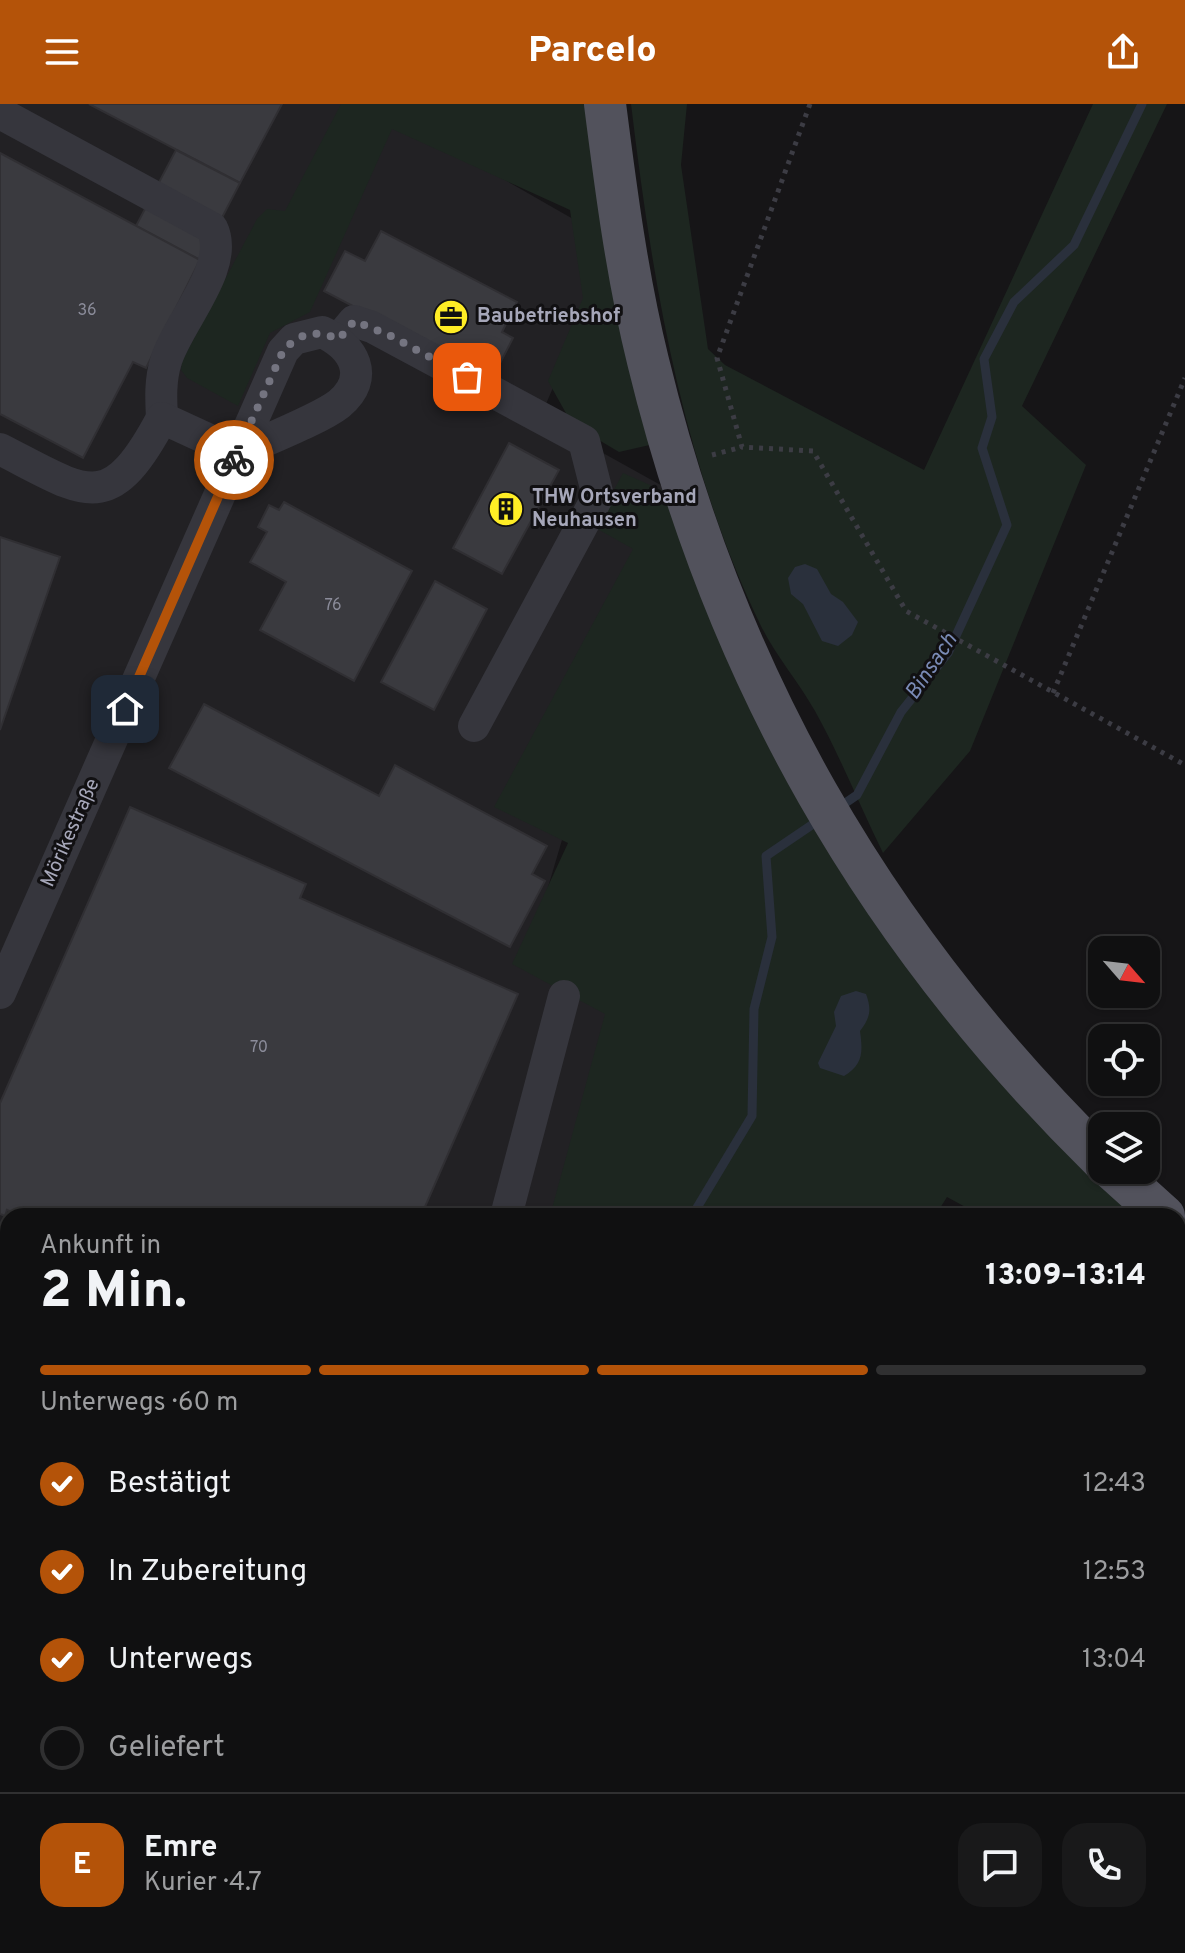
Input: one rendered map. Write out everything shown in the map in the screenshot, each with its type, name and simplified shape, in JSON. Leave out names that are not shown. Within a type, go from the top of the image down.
[{"type":"main road","points":[[605,104],[635,304],[676,464],[733,623],[806,776],[854,856],[922,958],[990,1043],[1088,1145]]},
{"type":"main road","points":[[1129,1184],[1155,1208]]},
{"type":"street","points":[[0,113],[212,228],[217,237],[215,260],[165,362],[162,418],[136,463],[111,485],[97,489],[70,484],[0,449]]},
{"type":"street","points":[[162,418],[238,453],[339,405],[355,377],[355,361],[349,348],[339,339],[354,321],[372,327],[584,441],[598,496],[474,726]]},
{"type":"street","name":"Mörikestraße","points":[[0,993],[283,351],[294,339],[308,333],[322,332],[339,339]]},
{"type":"street","points":[[508,1208],[564,996]]},
{"type":"path","points":[[810,104],[717,358],[742,447],[813,451],[906,611],[1185,765]]},
{"type":"path","points":[[1053,693],[1185,378]]},
{"type":"shaded area","points":[[0,104],[385,104],[383,110],[615,243],[540,418],[666,488],[528,955],[618,990],[584,1208],[0,1208]]},
{"type":"shaded area","points":[[341,104],[595,104],[654,444],[619,452],[572,424],[548,381],[583,298],[570,210],[392,129],[310,312],[270,333],[238,406],[187,378],[181,370],[182,361],[257,219],[267,209],[285,211]]},
{"type":"shaded area","points":[[631,104],[687,104],[681,165],[708,349],[725,365],[924,470],[1093,104],[1167,104],[1022,406],[1086,465],[970,751],[883,853],[815,711],[760,624],[710,499],[690,435],[660,303]]},
{"type":"shaded area","points":[[623,473],[668,493],[798,789],[1088,1156],[1088,1184],[1110,1184],[1129,1208],[967,1208],[947,1197],[940,1208],[552,1208],[605,1014],[512,964],[568,843],[494,807],[633,549],[594,527]]},
{"type":"water","points":[[805,564],[817,569],[831,594],[843,602],[858,622],[852,635],[838,646],[822,641],[803,604],[791,594],[788,578],[795,567]]},
{"type":"water","points":[[856,991],[866,994],[869,1014],[860,1031],[858,1062],[844,1076],[820,1068],[818,1063],[836,1026],[834,1012],[841,996]]},
{"type":"building","points":[[89,104],[282,104],[240,183]]},
{"type":"building","points":[[176,150],[240,183],[200,260],[136,226]]},
{"type":"building","points":[[0,153],[200,260],[146,368],[133,362],[83,458],[0,414]]},
{"type":"building","points":[[381,231],[517,302],[502,332],[513,338],[492,379],[324,291],[345,251],[365,261]]},
{"type":"building","name":"THW Ortsverband Neuhausen","points":[[509,443],[559,470],[502,574],[453,548]]},
{"type":"building","points":[[284,502],[412,571],[354,681],[260,630],[286,582],[250,562],[267,532],[258,527],[269,505],[279,510]]},
{"type":"building","points":[[0,537],[60,557],[0,730]]},
{"type":"building","points":[[435,581],[487,609],[434,710],[381,682]]},
{"type":"building","points":[[204,704],[379,796],[395,765],[547,846],[532,874],[545,881],[510,947],[169,768]]},
{"type":"building","points":[[130,807],[306,884],[300,898],[518,994],[424,1208],[0,1208],[0,1103]]},
{"type":"waterway","name":"Binsach","points":[[838,808],[857,795],[901,712],[948,653],[1007,525],[982,448],[992,417],[984,359],[1014,302],[1074,245],[1142,104]]},
{"type":"waterway","name":"Binsach","points":[[697,1208],[752,1116],[754,1009],[772,937],[766,856],[822,818]]},
{"type":"way so far","points":[[234,460],[283,351],[294,339],[308,333],[322,332],[339,339],[354,321],[389,335],[467,377]]},
{"type":"place","name":"Baubetriebshof","points":[[451,317]]},
{"type":"place","name":"THW Ortsverband Neuhausen","points":[[506,509]]},
{"type":"route","points":[[125,709],[234,460]]}]
